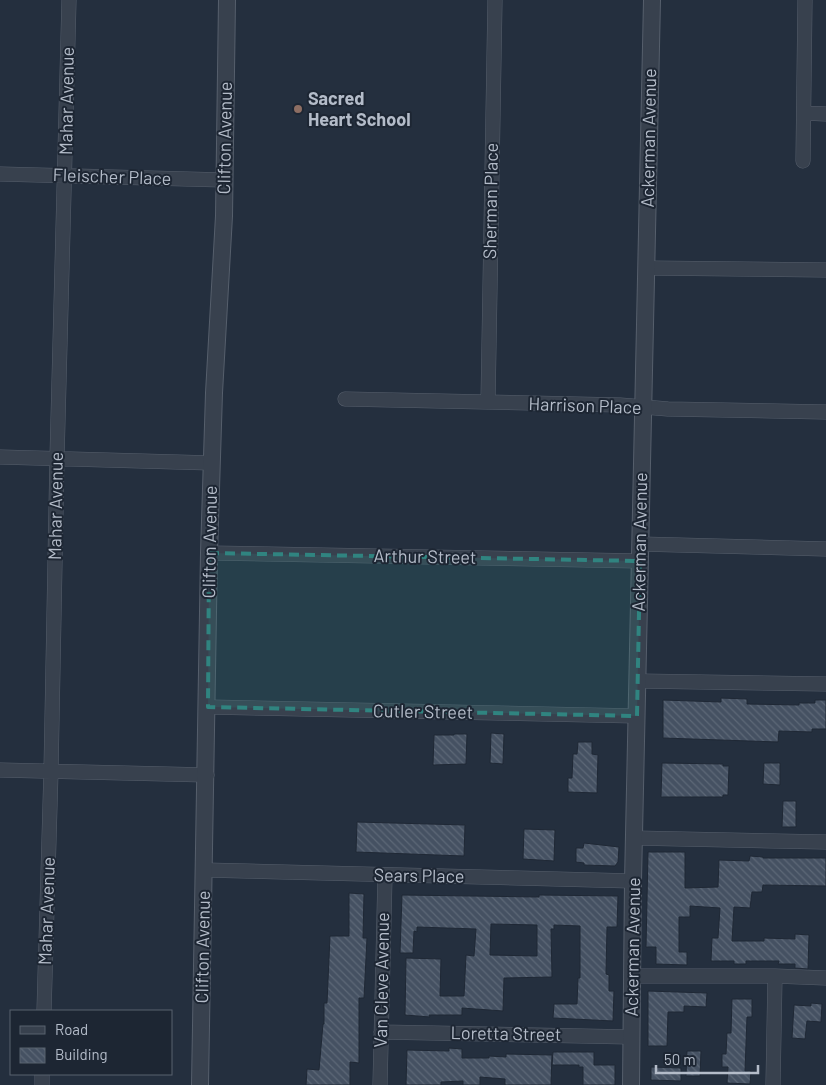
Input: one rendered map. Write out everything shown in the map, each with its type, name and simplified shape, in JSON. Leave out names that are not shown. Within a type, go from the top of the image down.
[{"type":"street","name":"Mahar Avenue","points":[[44,1010],[69,0]]},
{"type":"street","name":"Clifton Avenue","points":[[200,1085],[212,462],[224,180],[227,0]]},
{"type":"street","name":"Sherman Place","points":[[488,402],[495,0]]},
{"type":"street","name":"Ackerman Avenue","points":[[631,1085],[633,881],[652,0]]},
{"type":"street","points":[[803,161],[805,0]]},
{"type":"street","points":[[804,113],[826,114]]},
{"type":"street","name":"Fleischer Place","points":[[0,174],[224,180]]},
{"type":"street","points":[[646,268],[826,270]]},
{"type":"street","name":"Harrison Place","points":[[345,399],[620,405],[668,410],[826,412]]},
{"type":"street","points":[[0,457],[212,462]]},
{"type":"street","points":[[640,544],[826,549]]},
{"type":"street","name":"Arthur Street","points":[[210,553],[640,561]]},
{"type":"street","points":[[638,681],[826,684]]},
{"type":"street","name":"Cutler Street","points":[[208,707],[637,716]]},
{"type":"street","points":[[0,770],[207,775]]},
{"type":"street","points":[[634,838],[826,842]]},
{"type":"street","name":"Sears Place","points":[[204,870],[633,881]]},
{"type":"street","name":"Van Cleve Avenue","points":[[380,1085],[385,876]]},
{"type":"street","points":[[632,976],[826,978]]},
{"type":"street","points":[[774,1085],[775,976]]},
{"type":"street","name":"Loretta Street","points":[[381,1032],[631,1037]]},
{"type":"highlighted area","points":[[209,553],[640,561],[637,716],[208,707]]},
{"type":"building","points":[[721,698],[747,699],[747,704],[799,705],[799,703],[815,703],[815,700],[826,700],[826,729],[812,729],[812,732],[779,731],[778,742],[663,738],[663,700],[721,702]]},
{"type":"building","points":[[491,733],[504,734],[503,764],[490,763]]},
{"type":"building","points":[[467,734],[466,764],[433,765],[434,735]]},
{"type":"building","points":[[578,742],[592,742],[592,754],[598,755],[597,793],[568,792],[568,778],[572,778],[573,754],[577,754]]},
{"type":"building","points":[[662,763],[723,764],[723,766],[729,766],[728,795],[723,795],[723,797],[661,797]]},
{"type":"building","points":[[764,763],[780,763],[780,785],[763,784]]},
{"type":"building","points":[[783,801],[796,801],[796,827],[782,827]]},
{"type":"building","points":[[357,822],[465,825],[464,856],[356,852]]},
{"type":"building","points":[[524,829],[555,830],[554,861],[523,859]]},
{"type":"building","points":[[584,843],[619,847],[618,862],[615,866],[584,865],[584,863],[576,862],[576,848],[583,848]]},
{"type":"building","points":[[648,852],[685,852],[685,888],[718,887],[719,860],[749,861],[750,856],[763,858],[826,858],[826,886],[763,885],[762,892],[752,892],[750,908],[734,907],[732,941],[764,941],[764,938],[795,939],[795,934],[809,935],[808,969],[795,968],[795,964],[778,964],[779,961],[746,961],[746,964],[734,964],[734,961],[711,961],[712,938],[718,938],[720,908],[690,906],[690,917],[679,917],[679,952],[687,952],[687,965],[656,964],[656,947],[646,947]]},
{"type":"building","points":[[349,893],[364,894],[363,938],[367,938],[364,998],[359,998],[359,1063],[350,1062],[350,1085],[306,1085],[307,1069],[319,1070],[324,1024],[324,1003],[327,1003],[330,936],[349,936]]},
{"type":"building","points":[[402,895],[618,896],[617,927],[607,927],[606,974],[609,975],[609,991],[614,991],[613,1021],[553,1018],[554,1004],[577,1004],[578,978],[580,978],[580,926],[554,925],[554,929],[551,929],[552,977],[504,978],[503,1011],[462,1008],[462,1015],[429,1015],[430,1017],[405,1015],[406,958],[441,959],[440,996],[464,996],[466,955],[474,956],[476,929],[417,927],[417,932],[414,931],[413,953],[400,953]],"holes":[[[491,924],[537,925],[537,956],[490,955]]]},
{"type":"building","points":[[648,991],[707,993],[706,1007],[684,1006],[684,1012],[668,1012],[667,1046],[648,1046]]},
{"type":"building","points":[[732,999],[752,999],[752,1017],[747,1017],[745,1071],[751,1071],[750,1084],[727,1083],[728,1067],[722,1067],[722,1054],[726,1054],[727,1033],[731,1033]]},
{"type":"building","points":[[811,1003],[822,1004],[821,1022],[807,1021],[805,1039],[792,1038],[794,1005],[811,1006]]},
{"type":"building","points":[[449,1048],[462,1049],[462,1058],[506,1057],[506,1054],[552,1055],[551,1085],[505,1085],[505,1079],[480,1077],[480,1085],[463,1085],[463,1081],[441,1082],[441,1085],[406,1085],[407,1050],[449,1051]]},
{"type":"building","points":[[687,1051],[701,1051],[700,1076],[686,1076]]},
{"type":"building","points":[[553,1052],[594,1052],[594,1065],[615,1065],[615,1085],[583,1085],[583,1067],[579,1067],[579,1065],[552,1065]]},
{"type":"building","points":[[651,1067],[681,1068],[681,1081],[651,1080]]},
{"type":"place","name":"Sacred Heart School","points":[[298,109]]}]
